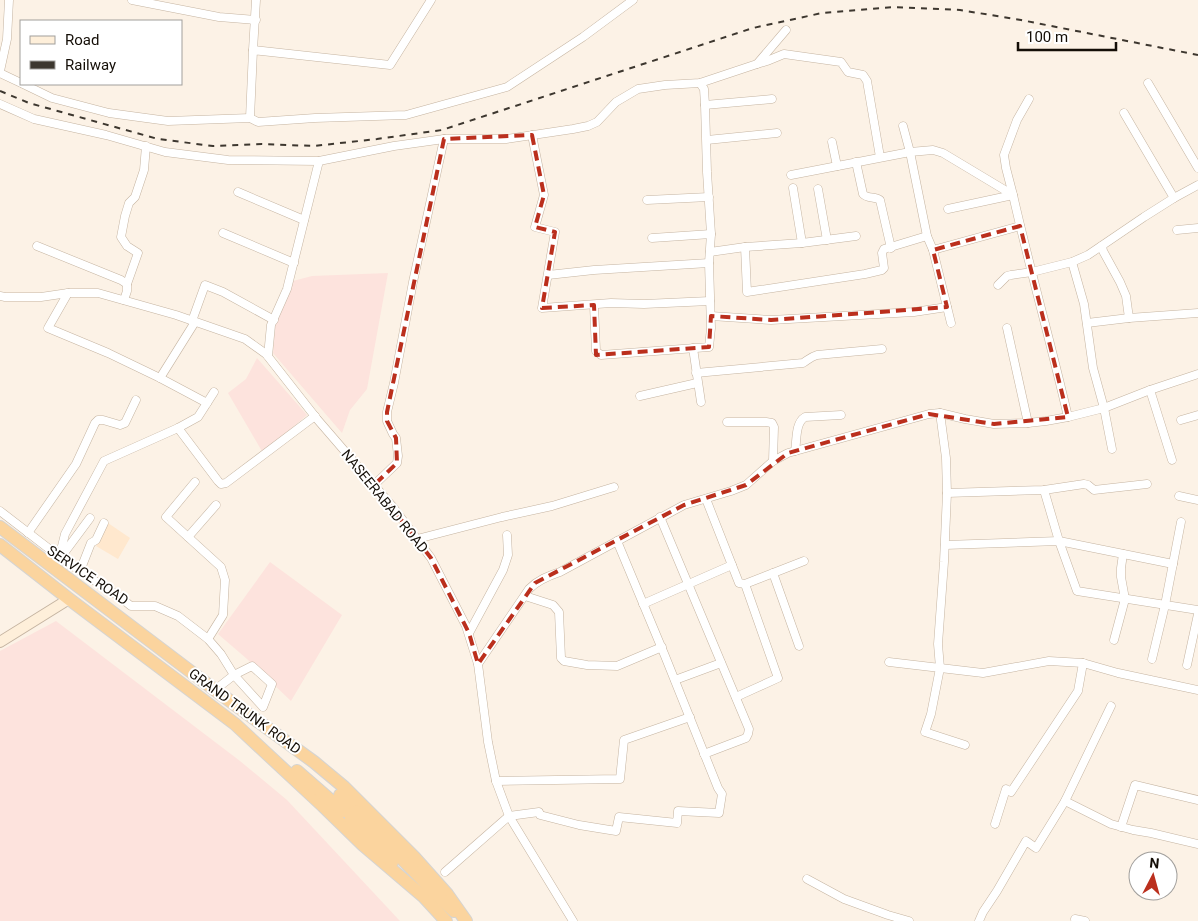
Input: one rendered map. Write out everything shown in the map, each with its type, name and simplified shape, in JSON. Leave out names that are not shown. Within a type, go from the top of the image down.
[{"type":"highway","name":"GRAND TRUNK ROAD","points":[[0,527],[215,690],[314,762],[344,787],[414,857],[447,894],[465,920]]},
{"type":"highway","name":"GRAND TRUNK ROAD","points":[[0,545],[235,724],[363,846],[424,897],[446,921]]},
{"type":"highway","points":[[235,724],[293,768],[343,811],[350,809],[350,804],[258,721]]},
{"type":"highway","points":[[424,897],[386,854],[351,819],[352,813],[358,812],[442,900],[465,920]]},
{"type":"main road","points":[[0,642],[69,599]]},
{"type":"street","points":[[9,0],[8,39],[0,72],[20,82]]},
{"type":"street","points":[[132,0],[219,17],[256,20]]},
{"type":"street","points":[[250,118],[256,0]]},
{"type":"street","points":[[254,50],[390,65],[431,0]]},
{"type":"street","points":[[26,85],[52,98],[110,113],[168,121],[250,118],[258,122],[406,115],[508,87],[583,37],[633,0]]},
{"type":"street","points":[[757,64],[786,30]]},
{"type":"street","points":[[0,104],[34,119],[106,135],[165,152],[228,160],[319,161],[394,146],[444,139],[506,138],[573,129],[597,122],[616,102],[638,89],[700,83],[784,54],[841,62],[848,72],[863,75],[867,81],[880,157]]},
{"type":"street","points":[[594,305],[596,351],[601,355],[709,347],[711,328],[709,263],[711,234],[704,89],[700,83]]},
{"type":"street","points":[[1148,83],[1198,168]]},
{"type":"street","points":[[705,105],[772,99]]},
{"type":"street","points":[[1029,99],[1016,120],[1004,155],[1068,417]]},
{"type":"street","points":[[1124,114],[1174,198]]},
{"type":"street","points":[[903,126],[927,236],[933,250],[951,323]]},
{"type":"street","points":[[707,140],[778,133]]},
{"type":"street","points":[[532,135],[544,195],[535,227],[555,232],[542,308],[611,303],[644,304],[710,301]]},
{"type":"street","points":[[374,485],[397,463],[396,438],[386,421],[387,412],[444,139]]},
{"type":"street","points":[[832,142],[838,166]]},
{"type":"street","points":[[124,300],[127,284],[138,253],[126,246],[121,237],[129,203],[135,198],[144,170],[146,146]]},
{"type":"street","points":[[791,175],[910,152],[938,151],[1013,195]]},
{"type":"street","points":[[268,356],[271,325],[287,289],[319,161]]},
{"type":"street","points":[[856,162],[863,194],[880,200],[891,248]]},
{"type":"street","points":[[998,285],[1007,276],[1072,262],[1088,255],[1129,226],[1198,185]]},
{"type":"street","points":[[793,188],[802,243]]},
{"type":"street","points":[[818,189],[827,240]]},
{"type":"street","points":[[238,192],[304,220]]},
{"type":"street","points":[[948,209],[1013,195]]},
{"type":"street","points":[[647,200],[709,197]]},
{"type":"street","points":[[933,250],[1020,226]]},
{"type":"street","points":[[1176,230],[1198,228]]},
{"type":"street","points":[[224,232],[294,263]]},
{"type":"street","points":[[652,238],[711,234]]},
{"type":"street","points":[[710,252],[856,236]]},
{"type":"street","points":[[745,247],[747,292],[882,270],[884,268],[882,253],[884,249],[927,236]]},
{"type":"street","points":[[37,246],[127,284]]},
{"type":"street","points":[[1102,246],[1126,296],[1129,318]]},
{"type":"street","points":[[1072,262],[1084,304],[1093,368],[1104,408],[1112,449]]},
{"type":"street","points":[[548,275],[594,270],[709,263]]},
{"type":"street","points":[[160,378],[193,321],[205,285],[223,292],[274,320]]},
{"type":"street","points":[[68,293],[48,328],[160,378],[207,403]]},
{"type":"street","name":"NASEERABAD ROAD","points":[[0,296],[5,298],[41,297],[68,293],[98,293],[193,321],[244,339],[268,356],[315,416],[392,507],[431,558],[469,633],[478,664],[488,742],[496,781],[509,816],[572,921]]},
{"type":"street","points":[[711,316],[771,320],[914,312],[947,307]]},
{"type":"street","points":[[1087,323],[1129,318],[1198,314]]},
{"type":"street","points":[[1007,328],[1028,423]]},
{"type":"street","points":[[693,348],[701,402]]},
{"type":"street","points":[[696,373],[802,363],[811,356],[882,349]]},
{"type":"street","points":[[478,664],[535,583],[560,572],[684,505],[746,485],[773,461],[788,453],[930,414],[940,413],[965,420],[994,424],[1028,423],[1068,417],[1104,408],[1198,374]]},
{"type":"street","points":[[640,396],[697,383]]},
{"type":"street","points":[[1150,390],[1172,460]]},
{"type":"street","points":[[63,556],[62,546],[65,534],[104,461],[198,417],[214,392]]},
{"type":"street","points":[[28,533],[76,464],[95,423],[98,420],[103,420],[123,425],[136,400]]},
{"type":"street","points":[[940,413],[946,458],[947,493],[938,644],[940,668],[925,732],[965,745]]},
{"type":"street","points":[[795,451],[798,424],[804,417],[841,415]]},
{"type":"street","points":[[1181,420],[1198,415]]},
{"type":"street","points":[[178,428],[221,484],[226,483],[315,416]]},
{"type":"street","points":[[727,422],[772,423],[774,427],[773,461]]},
{"type":"street","points":[[195,482],[166,517],[221,567],[225,580],[223,615],[208,639]]},
{"type":"street","points":[[947,493],[1044,490],[1084,484],[1094,490],[1147,484]]},
{"type":"street","points":[[417,539],[502,516],[552,506],[614,487]]},
{"type":"street","points":[[1044,490],[1059,541],[1077,591],[1198,612],[1187,665]]},
{"type":"street","points":[[1179,496],[1198,498]]},
{"type":"street","points":[[706,499],[739,583],[744,584],[804,561]]},
{"type":"street","points":[[188,537],[216,505]]},
{"type":"street","name":"SERVICE ROAD","points":[[0,512],[131,606],[155,606],[178,616],[208,639],[221,654],[234,675],[263,707],[272,684],[252,666],[234,675]]},
{"type":"street","points":[[660,517],[749,729],[746,738],[704,754]]},
{"type":"street","points":[[63,556],[90,518]]},
{"type":"street","points":[[1152,658],[1165,605],[1181,522]]},
{"type":"street","points":[[80,571],[91,543],[96,540],[104,523]]},
{"type":"street","points":[[80,533],[91,543]]},
{"type":"street","points":[[469,633],[503,570],[508,555],[507,535]]},
{"type":"street","points":[[445,872],[509,816],[539,812],[540,815],[579,825],[616,830],[619,817],[677,823],[678,811],[719,813],[722,794],[617,541]]},
{"type":"street","points":[[945,545],[1059,541],[1173,564]]},
{"type":"street","points":[[1114,640],[1125,598],[1120,577],[1123,554]]},
{"type":"street","points":[[643,604],[732,565]]},
{"type":"street","points":[[773,573],[799,646]]},
{"type":"street","points":[[736,698],[778,678],[744,584]]},
{"type":"street","points":[[525,596],[553,604],[559,612],[561,658],[564,662],[617,666],[662,647]]},
{"type":"street","points":[[889,662],[983,673],[1049,661],[1082,664],[1198,690]]},
{"type":"street","points":[[675,680],[721,662]]},
{"type":"street","points":[[994,824],[1006,789],[1011,792],[1078,691],[1082,664]]},
{"type":"street","points":[[215,690],[234,675]]},
{"type":"street","points":[[979,921],[1026,842],[1036,848],[1065,801],[1112,706]]},
{"type":"street","points":[[496,781],[620,779],[624,740],[690,717]]},
{"type":"street","points":[[1121,827],[1135,785],[1198,800]]},
{"type":"street","points":[[1065,801],[1111,824],[1198,844]]},
{"type":"street","points":[[807,879],[844,899],[888,916],[910,921]]},
{"type":"street","points":[[1075,919],[1086,921]]},
{"type":"highlighted area","points":[[532,135],[544,195],[535,227],[555,232],[542,308],[594,305],[596,355],[709,347],[711,316],[771,320],[947,307],[933,250],[1020,226],[1068,417],[994,424],[929,414],[788,453],[746,485],[684,505],[535,583],[478,664],[469,633],[431,558],[374,485],[397,463],[396,438],[387,421],[387,412],[444,139]]},
{"type":"shaded area","points":[[388,273],[367,389],[350,410],[342,433],[273,353],[275,326],[293,281],[312,276]]},
{"type":"shaded area","points":[[257,358],[307,415],[263,453],[228,393],[246,379]]},
{"type":"shaded area","points":[[108,523],[130,538],[118,559],[96,546]]},
{"type":"shaded area","points":[[270,562],[342,615],[291,701],[218,634]]},
{"type":"shaded area","points":[[56,621],[240,761],[287,800],[400,921],[0,921],[0,651]]},
{"type":"railway","points":[[0,91],[29,103],[158,139],[213,146],[262,144],[314,146],[442,130],[753,28],[822,13],[893,7],[960,10],[1021,20],[1198,55]]}]
